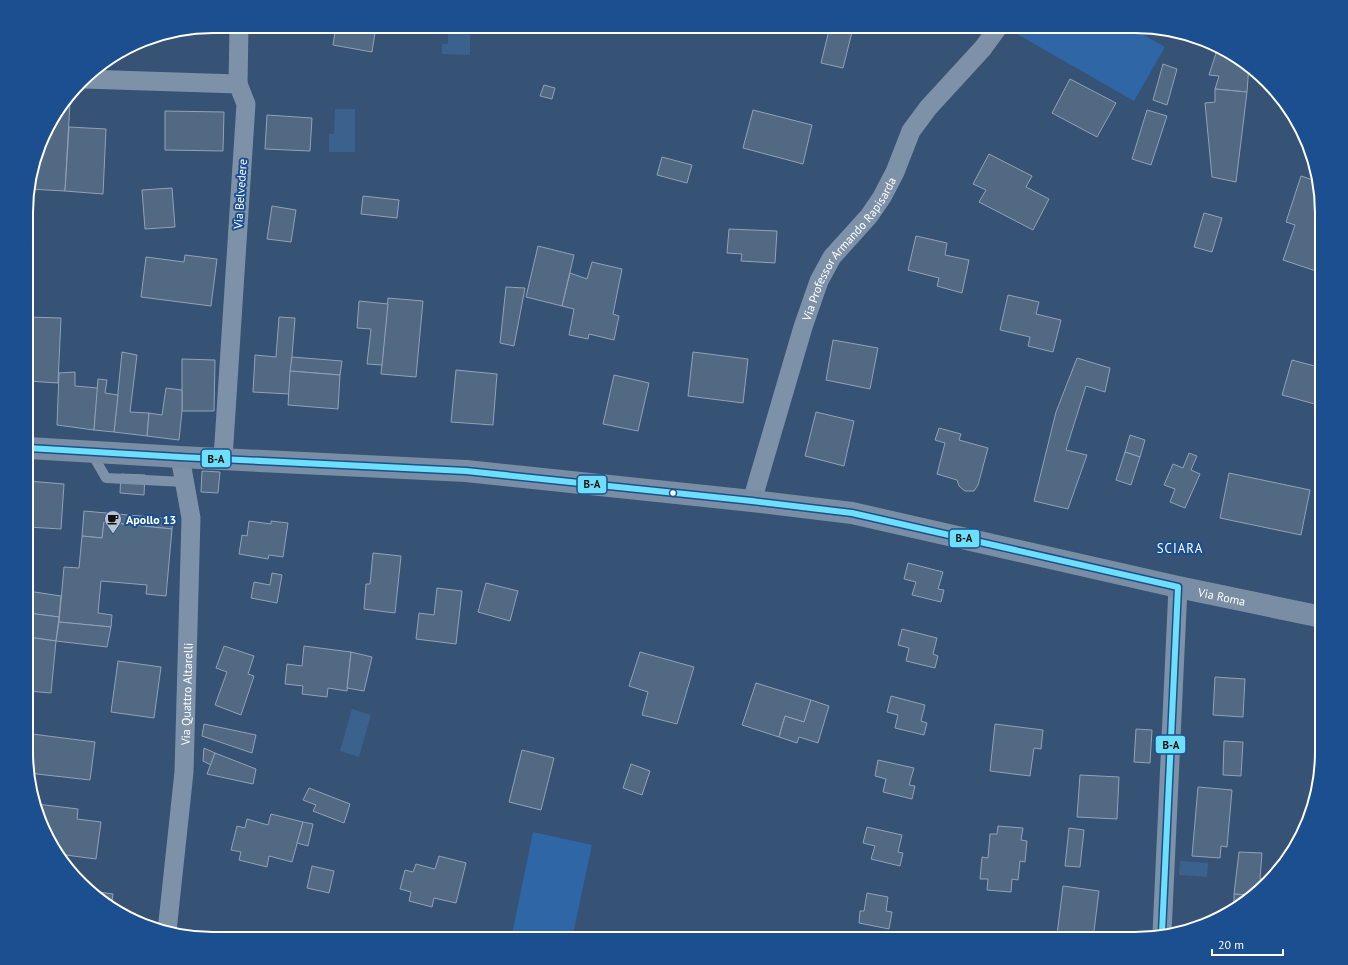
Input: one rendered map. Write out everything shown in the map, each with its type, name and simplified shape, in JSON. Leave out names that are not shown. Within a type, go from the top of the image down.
[{"type":"main road","name":"Via Roma","points":[[33,448],[466,471],[526,476],[752,501],[852,514],[1178,587],[1315,616]]},
{"type":"street","points":[[93,79],[238,84],[239,33]]},
{"type":"street","name":"Via Professor Armando Rapisarda","points":[[752,501],[819,281],[832,257],[869,216],[882,197],[895,172],[911,131],[928,108],[983,48],[994,33]]},
{"type":"street","name":"Via Belvedere","points":[[223,458],[246,104],[238,84]]},
{"type":"street","name":"Via Quattro Altarelli","points":[[167,926],[184,772],[191,518],[180,457]]},
{"type":"street","points":[[1162,930],[1178,587]]},
{"type":"lane","points":[[91,452],[106,478],[184,482]]},
{"type":"shaded area","points":[[448,33],[470,33],[470,55],[442,54],[442,44],[448,44]]},
{"type":"shaded area","points":[[1140,33],[1165,47],[1134,101],[1017,34]]},
{"type":"shaded area","points":[[335,109],[355,109],[355,152],[329,152],[329,134],[334,134]]},
{"type":"shaded area","points":[[352,709],[371,715],[359,757],[340,751]]},
{"type":"shaded area","points":[[533,832],[592,845],[573,932],[512,932]]},
{"type":"shaded area","points":[[1180,861],[1208,863],[1207,877],[1179,875]]},
{"type":"building","points":[[335,33],[375,33],[372,52],[333,45]]},
{"type":"building","points":[[828,33],[852,33],[843,68],[821,63]]},
{"type":"building","points":[[1216,53],[1235,63],[1248,73],[1247,92],[1215,89],[1219,76],[1209,75]]},
{"type":"building","points":[[1163,64],[1177,69],[1167,105],[1153,100]]},
{"type":"building","points":[[1070,79],[1116,103],[1097,137],[1052,113]]},
{"type":"building","points":[[544,85],[555,88],[552,99],[540,96]]},
{"type":"building","points":[[1215,89],[1247,92],[1236,182],[1212,177],[1205,103],[1215,102]]},
{"type":"building","points":[[70,103],[65,191],[35,189],[39,166],[47,144],[57,123]]},
{"type":"building","points":[[753,110],[812,125],[803,164],[743,148]]},
{"type":"building","points":[[1147,110],[1167,116],[1151,165],[1132,159]]},
{"type":"building","points":[[165,111],[224,112],[223,151],[165,150]]},
{"type":"building","points":[[267,115],[312,118],[310,151],[265,149]]},
{"type":"building","points":[[69,127],[106,129],[103,194],[65,191]]},
{"type":"building","points":[[989,154],[1032,176],[1026,187],[1049,199],[1033,230],[979,202],[986,190],[973,184]]},
{"type":"building","points":[[662,157],[692,165],[687,183],[657,175]]},
{"type":"building","points":[[1301,176],[1312,180],[1315,201],[1315,271],[1283,260],[1295,225],[1286,222]]},
{"type":"building","points":[[172,188],[175,227],[145,229],[142,190]]},
{"type":"building","points":[[363,196],[399,200],[397,218],[361,214]]},
{"type":"building","points":[[272,206],[296,210],[291,242],[267,239]]},
{"type":"building","points":[[1204,213],[1222,218],[1212,252],[1194,247]]},
{"type":"building","points":[[729,229],[777,231],[775,263],[741,261],[742,254],[727,253]]},
{"type":"building","points":[[916,236],[947,243],[945,255],[969,260],[962,293],[937,286],[939,278],[908,270]]},
{"type":"building","points":[[538,246],[574,255],[562,306],[526,297]]},
{"type":"building","points":[[185,255],[217,259],[211,306],[141,297],[146,257],[184,262]]},
{"type":"building","points":[[592,262],[622,269],[613,314],[619,316],[614,340],[589,334],[588,339],[569,335],[574,309],[562,306],[570,273],[587,279]]},
{"type":"building","points":[[506,287],[525,288],[514,346],[500,343]]},
{"type":"building","points":[[1008,295],[1039,302],[1036,314],[1061,320],[1053,352],[1028,346],[1030,337],[1000,330]]},
{"type":"building","points":[[388,298],[423,301],[416,377],[381,374]]},
{"type":"building","points":[[359,301],[388,304],[382,365],[367,364],[371,329],[357,328]]},
{"type":"building","points":[[33,317],[61,318],[58,383],[33,381]]},
{"type":"building","points":[[279,317],[295,318],[289,394],[253,392],[255,355],[276,357]]},
{"type":"building","points":[[833,340],[878,348],[870,389],[826,380]]},
{"type":"building","points":[[122,352],[137,355],[130,412],[149,413],[147,436],[114,432]]},
{"type":"building","points":[[693,352],[748,359],[743,403],[688,396]]},
{"type":"building","points":[[292,357],[342,361],[340,375],[290,371]]},
{"type":"building","points":[[1077,358],[1110,368],[1105,392],[1086,386],[1066,450],[1087,455],[1068,509],[1034,501],[1056,412]]},
{"type":"building","points":[[182,359],[215,360],[214,411],[182,411]]},
{"type":"building","points":[[1292,360],[1315,366],[1315,404],[1282,395]]},
{"type":"building","points":[[456,370],[497,374],[493,425],[451,422]]},
{"type":"building","points":[[290,371],[340,375],[338,409],[288,405]]},
{"type":"building","points":[[75,372],[75,386],[98,388],[94,430],[57,425],[59,373]]},
{"type":"building","points":[[614,375],[649,383],[638,431],[603,424]]},
{"type":"building","points":[[98,379],[107,380],[105,393],[118,395],[114,432],[94,430]]},
{"type":"building","points":[[166,388],[182,390],[182,411],[179,440],[147,436],[149,413],[162,415]]},
{"type":"building","points":[[816,412],[854,421],[844,466],[805,456]]},
{"type":"building","points":[[939,428],[961,434],[959,440],[988,448],[978,485],[974,491],[965,491],[959,486],[957,480],[937,474],[945,443],[935,440]]},
{"type":"building","points":[[1130,435],[1145,440],[1140,457],[1125,452]]},
{"type":"building","points":[[1125,452],[1140,457],[1131,485],[1116,480]]},
{"type":"building","points":[[1189,453],[1197,456],[1191,470],[1200,474],[1185,508],[1170,502],[1175,489],[1164,485],[1173,464],[1183,468]]},
{"type":"building","points":[[202,471],[220,472],[218,493],[201,492]]},
{"type":"building","points":[[1229,473],[1310,490],[1301,535],[1220,518]]},
{"type":"building","points":[[121,474],[145,475],[144,495],[120,493]]},
{"type":"building","points":[[33,481],[64,484],[61,529],[33,527]]},
{"type":"building","points":[[84,511],[173,519],[172,529],[104,522],[102,538],[82,536]]},
{"type":"building","points":[[249,521],[271,524],[271,521],[288,523],[283,557],[269,555],[268,559],[239,554],[242,535],[247,536]]},
{"type":"building","points":[[104,522],[172,529],[166,596],[146,594],[147,585],[101,581],[98,613],[112,615],[111,627],[59,622],[64,567],[79,568],[82,536],[102,538]]},
{"type":"building","points":[[373,553],[401,556],[395,613],[364,609],[366,584],[370,584]]},
{"type":"building","points":[[908,563],[943,572],[938,589],[944,590],[941,602],[912,595],[916,582],[904,579]]},
{"type":"building","points":[[272,573],[282,575],[277,603],[251,598],[254,582],[270,585]]},
{"type":"building","points":[[486,583],[518,591],[510,621],[478,612]]},
{"type":"building","points":[[437,588],[462,591],[456,644],[416,639],[419,613],[434,615]]},
{"type":"building","points":[[33,592],[61,596],[59,617],[33,614]]},
{"type":"building","points":[[33,614],[59,617],[56,641],[33,638]]},
{"type":"building","points":[[59,622],[111,627],[107,647],[56,641]]},
{"type":"building","points":[[902,629],[937,638],[933,654],[938,656],[935,668],[906,661],[909,648],[898,645]]},
{"type":"building","points":[[33,638],[56,641],[51,693],[33,691]]},
{"type":"building","points":[[224,646],[254,656],[248,674],[254,676],[241,715],[215,705],[227,672],[216,668]]},
{"type":"building","points":[[304,646],[351,652],[347,691],[328,688],[327,697],[302,694],[303,686],[285,684],[287,664],[302,666]]},
{"type":"building","points":[[351,652],[372,657],[364,691],[347,688]]},
{"type":"building","points":[[640,652],[694,667],[677,724],[642,715],[648,692],[629,686]]},
{"type":"building","points":[[118,661],[161,667],[154,718],[111,712]]},
{"type":"building","points":[[1215,677],[1245,679],[1243,717],[1213,715]]},
{"type":"building","points":[[756,683],[811,700],[804,722],[785,716],[779,737],[742,725]]},
{"type":"building","points":[[891,696],[925,705],[921,721],[927,723],[924,735],[895,728],[898,715],[887,712]]},
{"type":"building","points":[[811,700],[829,706],[818,743],[799,737],[797,743],[779,737],[785,716],[804,722]]},
{"type":"building","points":[[204,724],[256,735],[252,753],[202,736]]},
{"type":"building","points":[[995,724],[1043,730],[1041,749],[1034,748],[1030,776],[990,771]]},
{"type":"building","points":[[1136,729],[1152,730],[1150,763],[1134,762]]},
{"type":"building","points":[[33,734],[95,742],[90,780],[35,774],[33,764]]},
{"type":"building","points":[[1224,741],[1243,742],[1241,776],[1223,775]]},
{"type":"building","points":[[204,748],[215,753],[211,765],[203,761]]},
{"type":"building","points":[[522,750],[554,758],[541,810],[509,802]]},
{"type":"building","points":[[215,753],[256,769],[253,784],[207,774]]},
{"type":"building","points":[[878,760],[914,768],[909,785],[915,786],[912,799],[883,792],[886,779],[875,776]]},
{"type":"building","points":[[631,764],[650,771],[642,795],[623,788]]},
{"type":"building","points":[[1080,775],[1119,777],[1117,819],[1077,817]]},
{"type":"building","points":[[1198,787],[1232,790],[1227,847],[1221,846],[1220,858],[1192,856]]},
{"type":"building","points":[[309,788],[350,804],[344,823],[313,811],[316,805],[303,800]]},
{"type":"building","points":[[41,804],[78,809],[77,819],[101,822],[96,859],[65,855],[52,832]]},
{"type":"building","points":[[271,814],[303,822],[292,862],[269,856],[267,867],[239,860],[241,852],[231,850],[237,826],[245,828],[247,819],[268,825]]},
{"type":"building","points":[[303,822],[313,824],[308,846],[297,843]]},
{"type":"building","points":[[998,826],[1023,828],[1021,840],[1027,841],[1025,862],[1020,861],[1018,880],[1012,879],[1011,892],[987,890],[988,879],[980,879],[982,857],[988,858],[990,834],[997,834]]},
{"type":"building","points":[[867,827],[902,835],[898,852],[903,853],[900,866],[871,859],[875,846],[863,843]]},
{"type":"building","points":[[1069,828],[1084,830],[1080,867],[1065,866]]},
{"type":"building","points":[[1239,852],[1262,853],[1260,879],[1262,879],[1245,895],[1234,894]]},
{"type":"building","points":[[439,856],[466,863],[456,903],[434,898],[432,907],[409,901],[411,892],[400,889],[405,870],[413,872],[416,864],[435,869]]},
{"type":"building","points":[[312,866],[334,871],[329,893],[307,888]]},
{"type":"building","points":[[1063,886],[1099,891],[1094,932],[1057,932]]},
{"type":"building","points":[[100,892],[113,894],[112,901]]},
{"type":"building","points":[[867,893],[888,897],[886,911],[892,912],[889,929],[859,923],[860,911],[864,911]]},
{"type":"building","points":[[1234,894],[1245,895],[1235,902]]},
{"type":"transit line","name":"B-A","points":[[33,448],[466,471],[852,513],[1178,587],[1162,930]]},
{"type":"place","name":"Apollo 13","points":[[113,534]]},
{"type":"district","name":"SCIARA","points":[[1180,548]]}]
